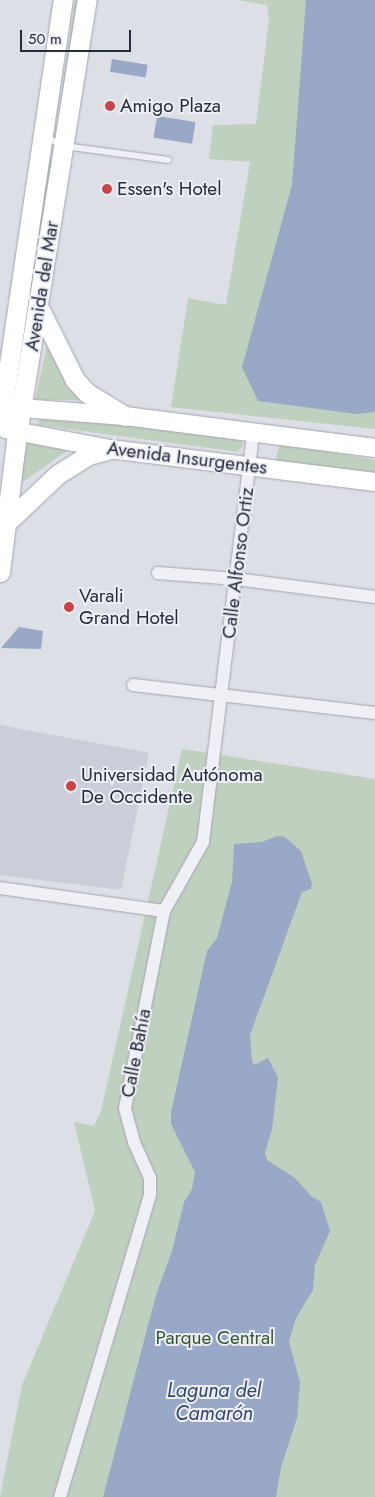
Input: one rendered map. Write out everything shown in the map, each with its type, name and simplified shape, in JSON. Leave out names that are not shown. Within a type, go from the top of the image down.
[{"type":"main road","name":"Avenida del Mar","points":[[1,420],[63,0]]},
{"type":"main road","name":"Avenida del Mar","points":[[0,572],[22,408],[40,310],[87,0]]},
{"type":"main road","points":[[40,310],[75,380],[86,393],[125,416]]},
{"type":"main road","name":"Avenida Insurgentes","points":[[1,420],[22,408],[125,416],[375,448]]},
{"type":"main road","name":"Avenida Insurgentes","points":[[1,420],[19,430],[110,449],[375,482]]},
{"type":"main road","points":[[6,523],[58,474],[88,455],[110,449]]},
{"type":"street","name":"Calle Alfonso Ortiz","points":[[222,694],[253,432]]},
{"type":"street","points":[[158,573],[236,579],[375,597]]},
{"type":"street","points":[[133,685],[375,713]]},
{"type":"street","name":"Calle Bahía","points":[[60,1497],[132,1264],[150,1195],[150,1178],[134,1142],[125,1108],[164,911],[203,842],[222,694]]},
{"type":"street","points":[[0,888],[164,911]]},
{"type":"lane","points":[[43,135],[64,146],[168,160]]},
{"type":"shaded area","name":"Universidad Autónoma De Occidente","points":[[0,725],[149,753],[121,890],[0,875]]},
{"type":"green space","points":[[75,0],[79,0],[61,117],[58,119]]},
{"type":"green space","points":[[238,0],[375,0],[375,429],[171,407],[188,298],[226,305],[250,162],[209,159],[213,125],[256,124],[269,19],[267,5]]},
{"type":"green space","points":[[50,158],[56,165],[49,177],[16,388],[47,159]]},
{"type":"green space","points":[[47,345],[52,346],[81,400],[35,400]]},
{"type":"green space","points":[[41,414],[239,437],[243,445],[238,452],[38,425]]},
{"type":"green space","points":[[29,435],[74,446],[23,482],[19,477]]},
{"type":"green space","points":[[280,443],[375,460],[375,476],[275,462]]},
{"type":"green space","name":"Parque Central","points":[[182,749],[375,779],[375,1497],[0,1497],[22,1385],[95,1211],[74,1122],[94,1126],[101,1111]]},
{"type":"water","points":[[306,0],[375,0],[375,412],[357,414],[258,401],[242,367],[292,185]]},
{"type":"water","points":[[112,59],[148,65],[146,77],[110,72]]},
{"type":"water","points":[[157,116],[196,122],[192,144],[154,138]]},
{"type":"water","points":[[19,627],[43,631],[41,649],[1,648]]},
{"type":"water","name":"Laguna del Camarón","points":[[277,836],[285,837],[301,851],[312,884],[311,889],[302,892],[250,1035],[252,1060],[254,1065],[268,1058],[278,1078],[272,1129],[265,1153],[267,1160],[295,1178],[311,1196],[321,1202],[330,1231],[315,1265],[313,1290],[296,1318],[289,1341],[300,1383],[297,1418],[281,1467],[276,1497],[103,1497],[156,1295],[172,1251],[184,1202],[192,1189],[195,1172],[171,1124],[171,1112],[207,951],[217,938],[232,882],[234,844],[262,842]]},
{"type":"place","name":"Amigo Plaza","points":[[110,106]]},
{"type":"place","name":"Essen's Hotel","points":[[107,189]]},
{"type":"place","name":"Varali Grand Hotel","points":[[69,607]]},
{"type":"place","name":"Universidad Autónoma De Occidente","points":[[71,786]]}]
